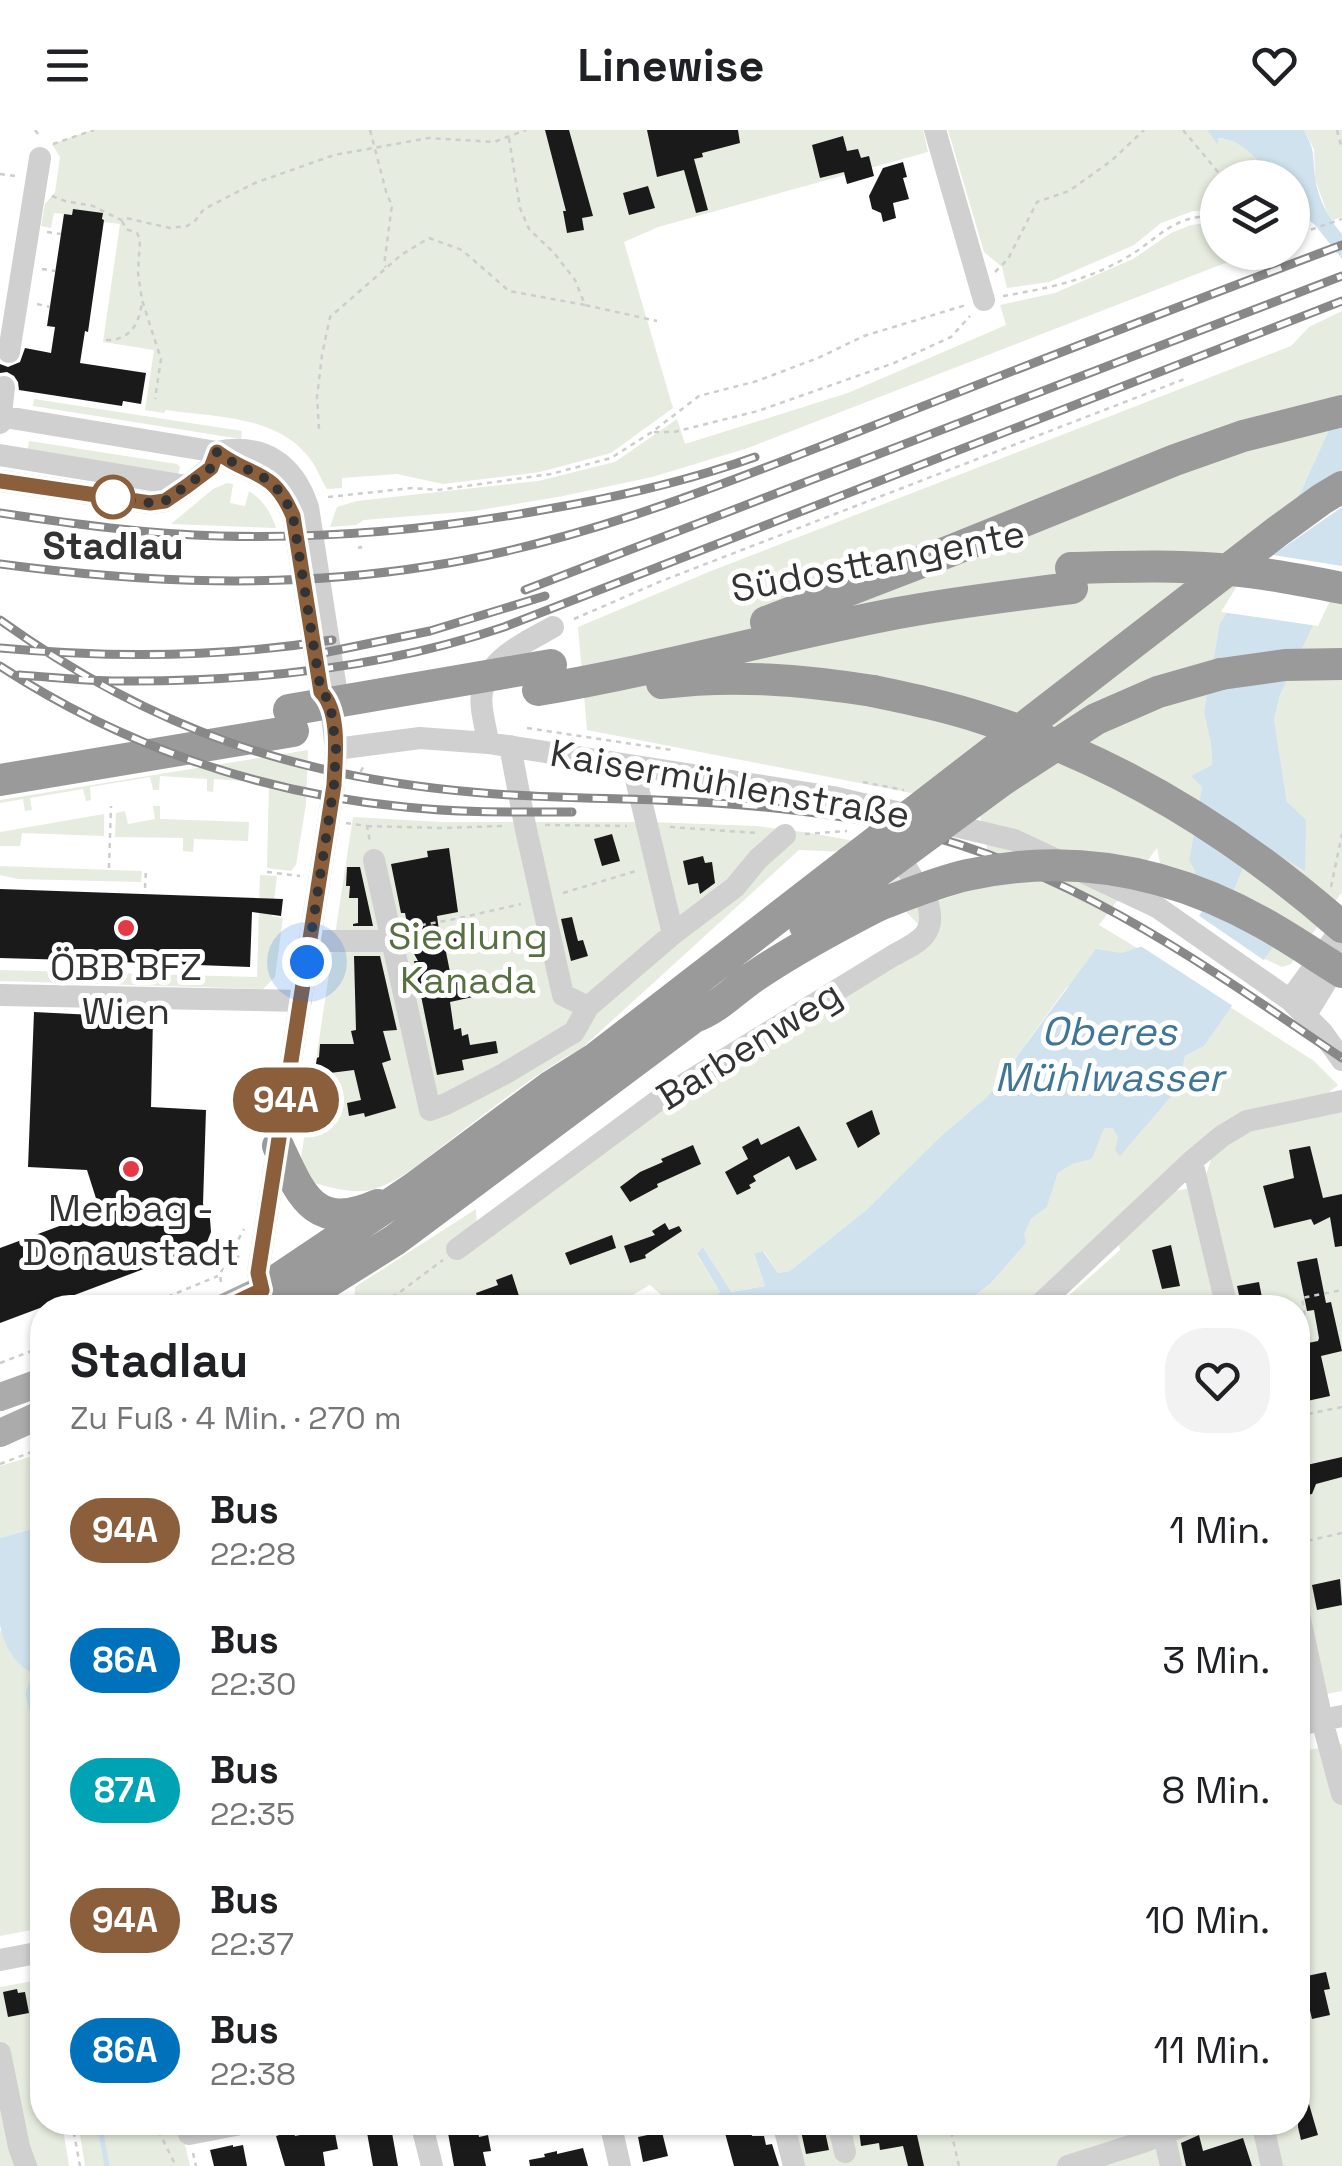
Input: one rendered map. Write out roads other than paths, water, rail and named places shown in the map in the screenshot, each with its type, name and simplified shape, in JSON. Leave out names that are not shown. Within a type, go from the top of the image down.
[{"type":"highway","points":[[766,622],[1175,460],[1243,436],[1342,411]]},
{"type":"highway","points":[[281,1295],[414,1188],[550,1087],[865,882],[1278,530],[1342,487]]},
{"type":"highway","name":"Südosttangente","points":[[550,684],[1000,596],[1071,578],[1153,566],[1219,569],[1342,588]]},
{"type":"highway","name":"Südosttangente","points":[[550,684],[766,622],[996,574],[1216,590],[1282,597],[1342,610]]},
{"type":"highway","points":[[304,1295],[395,1240],[694,1017],[701,1006],[865,882],[1031,760],[1096,719],[1127,704],[1220,674],[1286,665],[1342,664]]},
{"type":"highway","points":[[0,758],[550,684],[728,678],[819,683],[932,704],[986,719],[1100,764],[1167,798],[1232,839],[1337,918]]},
{"type":"highway","points":[[0,780],[291,720]]},
{"type":"highway","points":[[865,882],[951,879],[1010,867],[1050,864],[1137,873],[1221,902],[1342,972]]},
{"type":"highway","points":[[278,1146],[305,1199],[334,1214],[355,1213],[414,1188]]},
{"type":"main road","points":[[0,1397],[30,1386]]},
{"type":"main road","points":[[0,1433],[30,1419]]},
{"type":"street","points":[[935,130],[982,293]]},
{"type":"street","points":[[9,352],[45,152]]},
{"type":"street","points":[[4,388],[0,418],[217,452],[234,465],[266,477],[281,492],[293,516],[321,692],[330,701],[336,749],[302,1001],[258,1273],[269,1295]]},
{"type":"street","points":[[0,481],[150,503],[165,501],[211,468],[217,452]]},
{"type":"street","points":[[0,455],[187,486]]},
{"type":"street","points":[[554,627],[512,651],[494,667],[482,689],[525,825],[563,995],[588,1007]]},
{"type":"street","name":"Kaisermühlenstraße","points":[[336,749],[420,738],[499,744],[832,797],[1014,840],[1157,908],[1298,1008]]},
{"type":"street","points":[[632,766],[673,934]]},
{"type":"street","name":"Barbenweg","points":[[457,1249],[660,1099],[922,940],[930,926],[928,904],[869,805]]},
{"type":"street","points":[[374,860],[430,1110],[504,1074],[574,1032],[588,1007],[673,934],[735,888],[758,859],[785,835]]},
{"type":"street","points":[[1298,1008],[1337,918]]},
{"type":"street","points":[[309,941],[391,940]]},
{"type":"street","points":[[1298,1008],[1342,956]]},
{"type":"street","points":[[0,996],[302,1001]]},
{"type":"street","points":[[1298,1008],[1342,1060]]},
{"type":"street","points":[[1050,1295],[1222,1136],[1246,1122],[1342,1102]]},
{"type":"street","points":[[1192,1161],[1224,1295]]},
{"type":"street","points":[[1310,1648],[1332,1718],[1342,1794]]},
{"type":"street","points":[[0,1960],[30,1954]]},
{"type":"street","points":[[0,2053],[26,2166]]},
{"type":"street","points":[[424,2135],[432,2166]]},
{"type":"street","points":[[613,2135],[620,2166]]},
{"type":"street","points":[[786,2135],[794,2166]]},
{"type":"street","points":[[841,2135],[844,2152]]},
{"type":"street","points":[[1068,2166],[1143,2142],[1152,2135]]},
{"type":"street","points":[[1164,2135],[1171,2166]]},
{"type":"street","points":[[1265,2135],[1272,2166]]},
{"type":"water","points":[[1207,130],[1304,130],[1312,149],[1321,200],[1342,234],[1342,259],[1310,221],[1310,160],[1258,160],[1227,139],[1218,138],[1218,145]]},
{"type":"water","name":"Oberes Mühlwasser","points":[[1342,411],[1342,565],[1280,695],[1274,719],[1287,802],[1306,820],[1305,871],[1278,855],[1246,861],[1225,912],[1235,926],[1273,947],[1204,1046],[1185,1056],[1179,1087],[1120,1156],[1115,1150],[1118,1138],[1113,1128],[1104,1128],[1092,1159],[1058,1173],[1047,1207],[1031,1219],[1024,1234],[1026,1243],[976,1295],[717,1295],[720,1292],[697,1254],[703,1247],[731,1292],[765,1286],[754,1254],[763,1251],[778,1273],[790,1271],[865,1211],[987,1097],[1096,949],[1121,953],[1190,931],[1202,911],[1189,860],[1202,787],[1191,776],[1212,765],[1204,712],[1220,624],[1301,492],[1331,425]]},
{"type":"water","points":[[30,1529],[30,1671],[9,1650],[0,1625],[0,1538]]},
{"type":"waterway","points":[[30,1689],[30,1702]]},
{"type":"waterway","points":[[101,2135],[107,2166]]},
{"type":"railway","points":[[0,564],[107,576],[215,581],[323,578],[485,556],[593,528],[751,473],[1342,245]]},
{"type":"railway","points":[[525,590],[1342,276]]},
{"type":"railway","points":[[19,675],[118,681],[216,679],[362,663],[457,641],[504,627],[1342,301]]},
{"type":"railway","points":[[0,513],[193,535],[261,537],[384,531],[507,516],[600,499],[679,481],[755,457]]},
{"type":"railway","points":[[313,655],[430,631],[545,596]]},
{"type":"railway","points":[[0,620],[57,658],[171,719],[288,761],[415,786],[483,793],[718,803],[811,812],[873,822],[964,846],[1022,868],[1133,923],[1342,1058]]},
{"type":"railway","points":[[0,648],[166,654],[332,640]]},
{"type":"railway","points":[[0,666],[94,720],[194,761],[245,777],[351,800],[405,807],[572,812]]},
{"type":"place","name":"Stadlau","points":[[113,497]]},
{"type":"place","name":"ÖBB BFZ Wien","points":[[126,928]]},
{"type":"place","name":"Merbag - Donaustadt","points":[[131,1169]]},
{"type":"park label","name":"Siedlung Kanada","points":[[468,958]]}]
